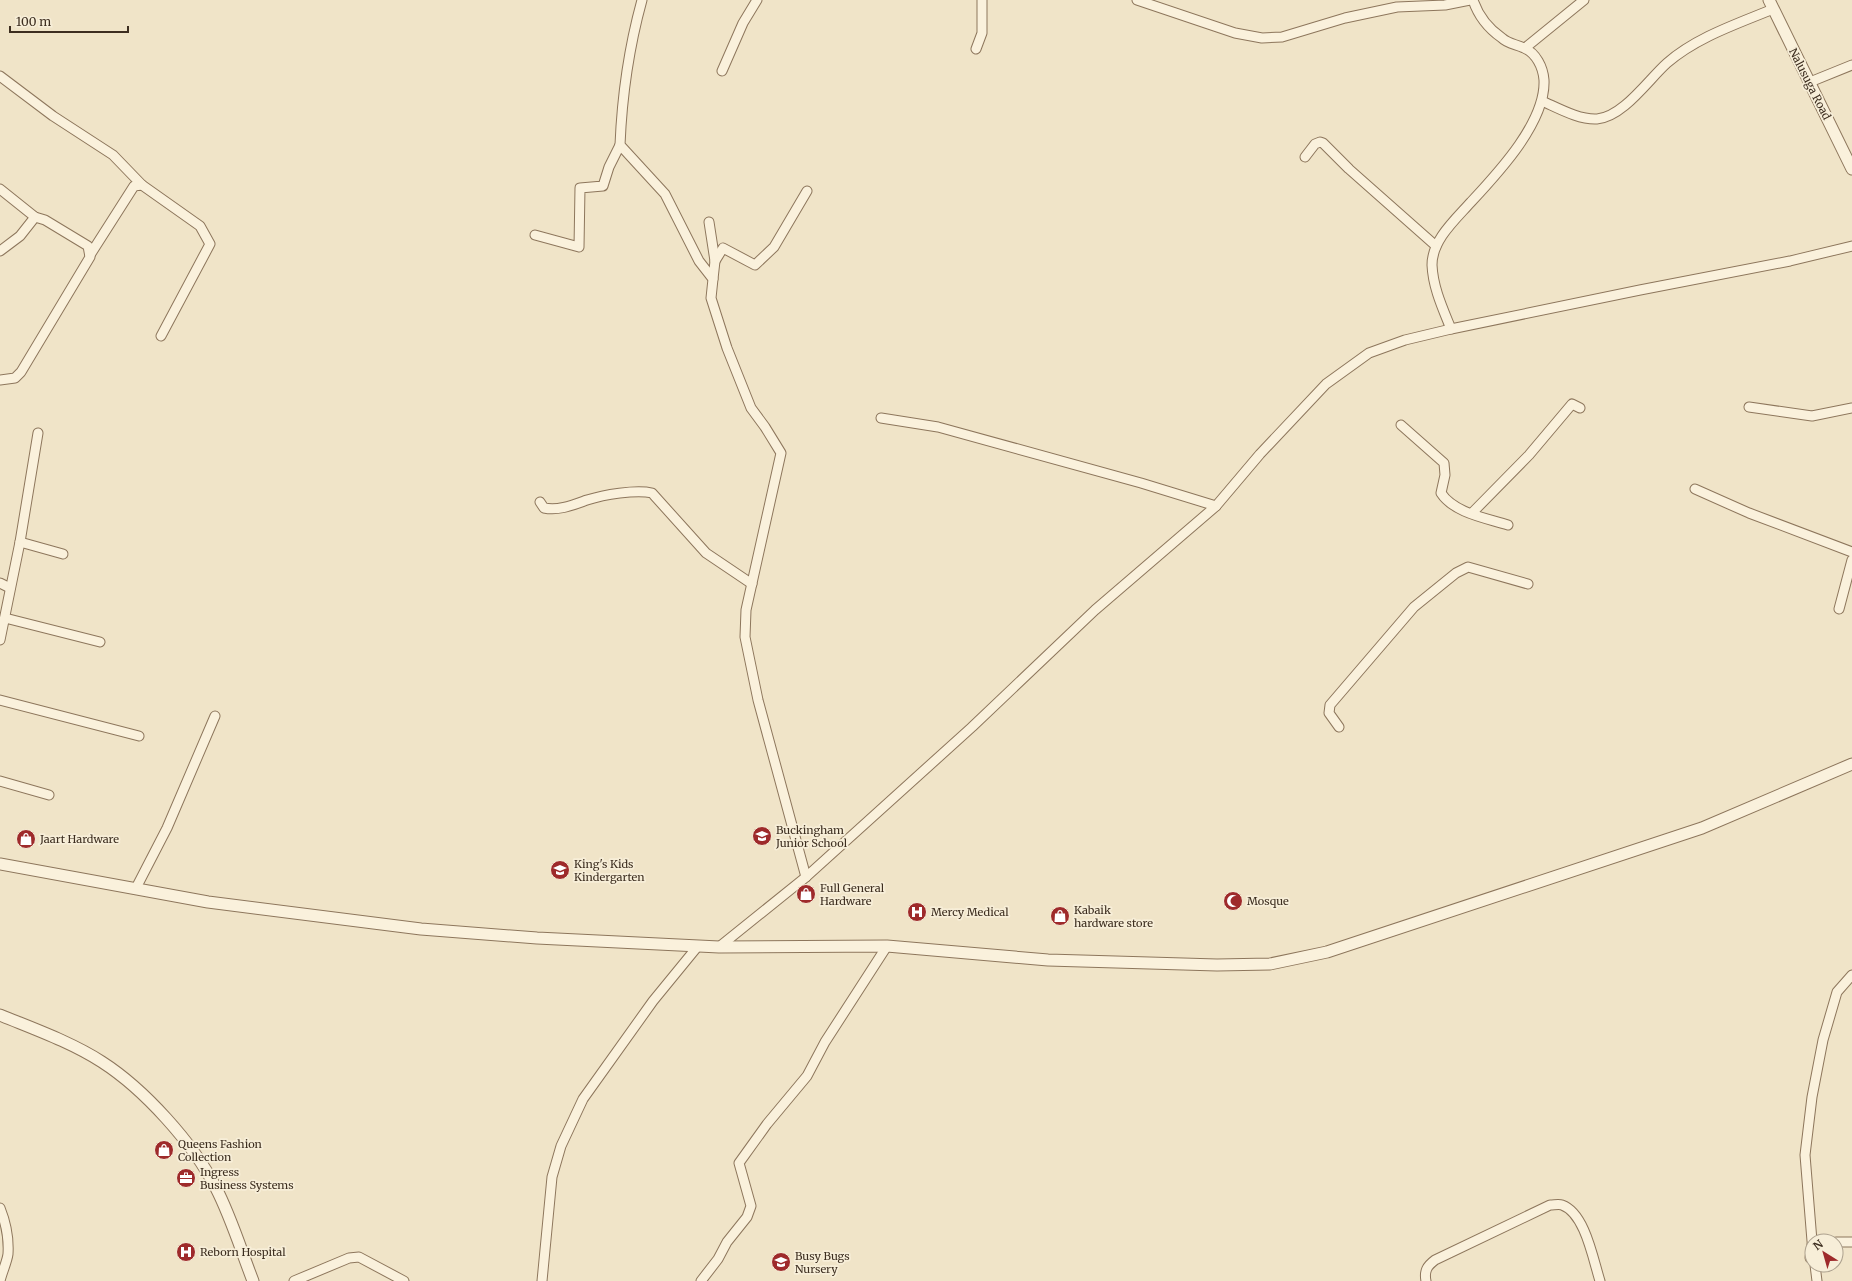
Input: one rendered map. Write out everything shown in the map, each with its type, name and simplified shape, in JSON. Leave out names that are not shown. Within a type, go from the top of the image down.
[{"type":"street","points":[[534,235],[580,247],[580,188],[603,186],[609,167],[620,145],[626,72],[642,0]]},
{"type":"street","points":[[722,71],[743,23],[757,0]]},
{"type":"street","points":[[976,49],[982,33],[982,0]]},
{"type":"street","points":[[1136,0],[1235,33],[1262,38],[1282,37],[1345,18],[1397,7],[1438,6],[1470,0]]},
{"type":"street","points":[[1451,329],[1436,290],[1432,265],[1436,246],[1448,229],[1503,167],[1521,141],[1542,101],[1544,80],[1541,66],[1534,55],[1525,48],[1502,39],[1482,18],[1473,0]]},
{"type":"street","points":[[1525,48],[1584,0]]},
{"type":"street","points":[[1542,101],[1584,118],[1596,119],[1610,116],[1624,106],[1668,63],[1684,50],[1771,5]]},
{"type":"street","name":"Nalusuga Road","points":[[1771,5],[1852,169]]},
{"type":"street","points":[[1810,82],[1852,65]]},
{"type":"street","points":[[0,76],[54,116],[113,156],[142,185],[200,226],[210,244],[161,336]]},
{"type":"street","points":[[1305,157],[1315,144],[1320,142],[1323,143],[1348,170],[1436,246]]},
{"type":"street","points":[[620,145],[665,194],[699,261],[713,279]]},
{"type":"street","points":[[0,380],[15,378],[21,372],[90,255],[134,186],[142,185]]},
{"type":"street","points":[[0,188],[36,217],[45,220],[80,240],[88,246],[90,255]]},
{"type":"street","points":[[806,876],[758,700],[745,637],[746,610],[781,453],[765,427],[750,408],[727,348],[711,298],[716,261],[723,248],[755,265],[774,247],[807,192]]},
{"type":"street","points":[[0,251],[20,236],[36,217]]},
{"type":"street","points":[[709,222],[716,261]]},
{"type":"street","points":[[719,947],[806,876],[972,727],[1095,610],[1216,506],[1260,454],[1331,380],[1369,353],[1405,340],[1451,329],[1790,261],[1852,246]]},
{"type":"street","points":[[1472,513],[1529,455],[1572,404],[1580,408]]},
{"type":"street","points":[[1749,407],[1812,416],[1852,408]]},
{"type":"street","points":[[881,418],[938,427],[1141,483],[1216,506]]},
{"type":"street","points":[[1401,425],[1444,462],[1445,475],[1441,493],[1445,499],[1452,505],[1508,525]]},
{"type":"street","points":[[0,640],[20,542],[38,432]]},
{"type":"street","points":[[1695,489],[1764,519],[1852,552]]},
{"type":"street","points":[[540,502],[544,508],[554,510],[589,500],[618,494],[643,492],[652,493],[706,553],[752,584]]},
{"type":"street","points":[[20,542],[63,554]]},
{"type":"street","points":[[1839,609],[1852,560]]},
{"type":"street","points":[[1339,727],[1329,713],[1330,705],[1390,637],[1407,615],[1435,589],[1468,567],[1528,584]]},
{"type":"street","points":[[0,583],[10,588]]},
{"type":"street","points":[[4,618],[100,642]]},
{"type":"street","points":[[0,700],[139,736]]},
{"type":"street","points":[[136,888],[167,828],[215,716]]},
{"type":"street","points":[[0,864],[208,902],[324,915],[421,929],[537,938],[719,947],[887,946],[1048,960],[1270,964],[1327,952],[1702,828],[1852,764]]},
{"type":"street","points":[[0,781],[49,795]]},
{"type":"street","points":[[542,1281],[552,1177],[561,1146],[583,1099],[653,1001],[698,946]]},
{"type":"street","points":[[701,1281],[718,1259],[727,1242],[746,1217],[751,1206],[739,1163],[767,1124],[807,1076],[825,1042],[887,946]]},
{"type":"street","points":[[1811,1233],[1805,1155],[1812,1097],[1823,1040],[1837,992],[1852,975]]},
{"type":"street","points":[[0,1015],[42,1032],[103,1062],[137,1089],[163,1115],[189,1148],[216,1188],[252,1281]]},
{"type":"street","points":[[1426,1281],[1426,1270],[1428,1265],[1435,1260],[1550,1205],[1561,1204],[1570,1209],[1580,1220],[1600,1281]]},
{"type":"street","points":[[0,1208],[5,1220],[8,1238],[8,1256],[3,1266],[0,1281]]},
{"type":"street","points":[[294,1281],[349,1258],[359,1256],[404,1281]]},
{"type":"place","name":"Buckingham Junior School","points":[[762,836]]},
{"type":"place","name":"Jaart Hardware","points":[[26,839]]},
{"type":"place","name":"King's Kids Kindergarten","points":[[560,870]]},
{"type":"place","name":"Full General Hardware","points":[[806,894]]},
{"type":"place","name":"Mosque","points":[[1233,901]]},
{"type":"place","name":"Mercy Medical","points":[[917,912]]},
{"type":"place","name":"Kabaik hardware store","points":[[1060,916]]},
{"type":"place","name":"Queens Fashion Collection","points":[[164,1150]]},
{"type":"place","name":"Ingress Business Systems","points":[[186,1178]]},
{"type":"place","name":"Reborn Hospital","points":[[186,1252]]},
{"type":"place","name":"Busy Bugs Nursery","points":[[781,1262]]}]
